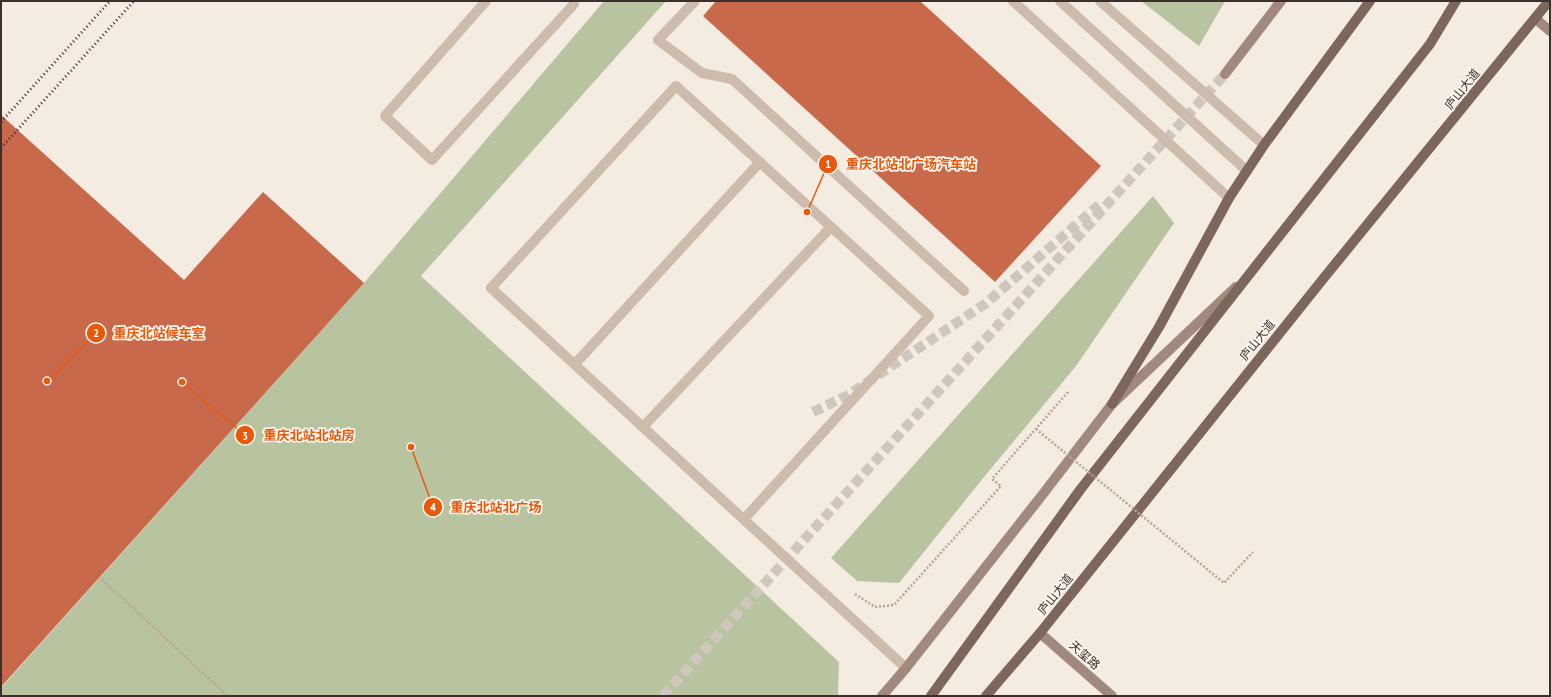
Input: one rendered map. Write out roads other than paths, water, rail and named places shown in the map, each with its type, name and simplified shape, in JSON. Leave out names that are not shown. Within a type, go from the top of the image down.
[{"type":"main road","points":[[1112,404],[1159,327],[1229,198],[1264,145],[1370,1]]},
{"type":"main road","points":[[931,696],[1080,490],[1430,44],[1456,1]]},
{"type":"main road","name":"庐山大道","points":[[986,696],[1040,633],[1323,279],[1536,19],[1549,1]]},
{"type":"street","points":[[1225,74],[1281,1]]},
{"type":"street","points":[[1536,19],[1550,31]]},
{"type":"street","points":[[882,696],[906,668],[1112,404],[1250,273]]},
{"type":"street","name":"天玺路","points":[[1040,633],[1112,696]]},
{"type":"lane","points":[[486,1],[385,116],[432,160],[574,4]]},
{"type":"lane","points":[[695,1],[658,40],[702,74],[732,79],[964,291]]},
{"type":"lane","points":[[1013,1],[1229,198]]},
{"type":"lane","points":[[1060,1],[1247,171]]},
{"type":"lane","points":[[1100,1],[1264,145]]},
{"type":"lane","points":[[744,519],[929,316],[676,86],[491,288],[906,668]]},
{"type":"lane","points":[[575,364],[760,162]]},
{"type":"lane","points":[[643,427],[831,227]]},
{"type":"tunnel","points":[[663,696],[1225,74]]},
{"type":"tunnel","points":[[813,412],[848,395],[985,304],[1099,205]]},
{"type":"railway","points":[[1,122],[110,1]]},
{"type":"railway","points":[[1,148],[134,1]]},
{"type":"place","name":"重庆北站北广场汽车站","points":[[807,212]]},
{"type":"place","name":"重庆北站候车室","points":[[47,381]]},
{"type":"place","name":"重庆北站北站房","points":[[182,382]]},
{"type":"place","name":"重庆北站北广场","points":[[411,447]]}]
